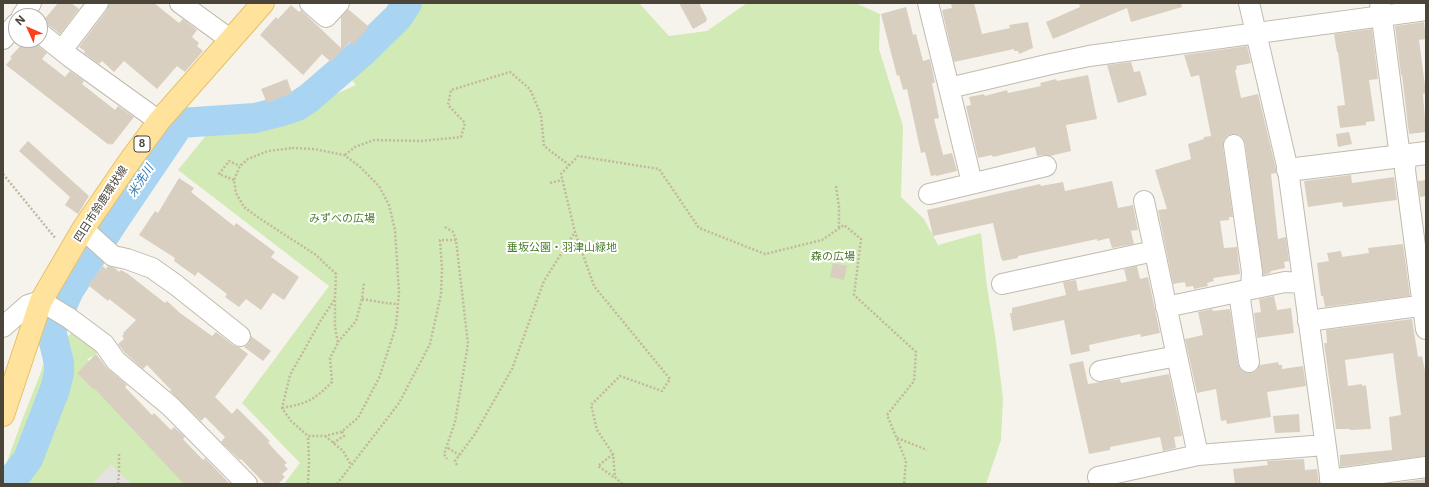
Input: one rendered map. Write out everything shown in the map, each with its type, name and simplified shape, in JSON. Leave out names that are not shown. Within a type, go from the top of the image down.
[{"type":"main road","name":"四日市鈴鹿環状線","points":[[3,415],[46,304],[69,256],[87,232],[129,162],[159,121],[262,3]]},
{"type":"street","points":[[62,50],[98,3]]},
{"type":"street","points":[[180,3],[231,40]]},
{"type":"street","points":[[310,3],[326,17],[339,3]]},
{"type":"street","points":[[928,3],[972,183]]},
{"type":"street","points":[[1249,3],[1288,170],[1330,482],[1426,467]]},
{"type":"street","points":[[949,88],[1089,56],[1256,33],[1380,9],[1426,10]]},
{"type":"street","points":[[1380,9],[1411,155],[1405,170],[1426,329]]},
{"type":"street","points":[[48,39],[70,57],[159,121]]},
{"type":"street","points":[[1234,144],[1252,272],[1245,290],[1249,362]]},
{"type":"street","points":[[1288,170],[1411,155]]},
{"type":"street","points":[[929,194],[1046,166]]},
{"type":"street","points":[[1144,201],[1198,455]]},
{"type":"street","points":[[87,232],[113,256],[127,259],[152,268],[176,285],[240,336]]},
{"type":"street","points":[[1002,284],[1154,252]]},
{"type":"street","points":[[1166,307],[1285,282],[1303,283]]},
{"type":"street","points":[[3,327],[28,305],[46,304],[69,318],[104,344],[116,361],[170,406],[247,484]]},
{"type":"street","points":[[1308,321],[1424,306]]},
{"type":"street","points":[[1100,371],[1177,356]]},
{"type":"street","points":[[1098,477],[1198,455],[1325,445]]},
{"type":"path","points":[[344,155],[355,147],[374,140],[421,141],[461,137],[465,123],[448,105],[451,90],[510,72],[530,89],[541,115],[544,146],[569,165]]},
{"type":"path","points":[[335,299],[321,320],[290,375],[282,408],[291,421],[308,436],[325,436],[342,431],[358,418],[379,378],[396,326],[399,292],[395,230],[389,205],[379,186],[359,166],[344,155],[314,149],[292,148],[268,151],[248,159],[240,166],[234,180],[236,193],[244,207],[316,255],[336,274],[335,327],[338,343]]},
{"type":"path","points":[[615,477],[613,454],[597,430],[591,405],[620,376],[662,392],[670,379],[594,286],[575,232],[561,174],[578,156],[659,169],[699,228],[764,254],[822,240],[844,225],[861,239],[854,295],[916,352],[914,380],[887,415],[906,462],[904,484]]},
{"type":"path","points":[[234,180],[219,174],[229,161],[240,166]]},
{"type":"path","points":[[3,174],[69,256]]},
{"type":"path","points":[[550,183],[562,180]]},
{"type":"path","points":[[836,186],[839,229]]},
{"type":"path","points":[[445,227],[453,232],[456,240],[468,344],[456,422],[448,448],[444,454],[447,459]]},
{"type":"path","points":[[457,464],[455,461],[475,434],[512,369],[544,281],[575,232]]},
{"type":"path","points":[[337,484],[399,403],[430,344],[441,294],[442,269],[440,240],[456,240]]},
{"type":"path","points":[[282,408],[300,405],[317,397],[332,382],[330,358],[338,343],[356,321],[362,299],[364,282]]},
{"type":"path","points":[[362,299],[398,304]]},
{"type":"path","points":[[333,443],[344,436],[342,431]]},
{"type":"path","points":[[308,436],[308,484]]},
{"type":"path","points":[[325,436],[343,451],[351,465]]},
{"type":"path","points":[[896,438],[927,450]]},
{"type":"path","points":[[448,448],[459,455]]},
{"type":"path","points":[[118,484],[119,453]]},
{"type":"path","points":[[613,454],[598,466],[615,477],[622,484]]},
{"type":"green space","name":"垂坂公園・羽津山緑地","points":[[422,3],[639,3],[669,36],[707,31],[747,3],[855,3],[880,14],[879,49],[903,126],[901,197],[924,219],[938,245],[981,233],[1003,398],[1001,440],[986,484],[284,484],[300,463],[242,403],[329,286],[178,170],[208,133],[300,110],[356,85],[345,72]]},
{"type":"green space","points":[[76,327],[101,348],[94,356],[87,359],[214,484],[3,484],[3,473],[41,372],[45,355],[42,334],[66,339]]},
{"type":"shaded area","points":[[111,464],[119,472],[132,484],[92,484]]},
{"type":"building","points":[[58,3],[71,3],[79,9],[60,34],[48,25],[48,15]]},
{"type":"building","points":[[109,3],[154,3],[179,23],[183,19],[197,30],[192,37],[199,43],[197,46],[203,51],[185,72],[177,66],[157,89],[124,61],[114,72],[102,61],[99,64],[84,53],[85,51],[79,47],[107,10]]},
{"type":"building","points":[[679,3],[699,3],[707,21],[693,29]]},
{"type":"building","points":[[951,3],[974,3],[982,34],[1010,28],[1009,25],[1028,22],[1033,48],[1019,54],[1018,51],[1014,51],[1014,49],[954,62],[942,10],[952,8]]},
{"type":"building","points":[[1079,3],[1181,3],[1182,7],[1131,22],[1127,8],[1053,39],[1046,22],[1080,7]]},
{"type":"building","points":[[291,5],[299,12],[301,10],[341,48],[341,17],[348,9],[369,27],[353,45],[350,42],[331,62],[322,54],[303,75],[260,35],[276,17],[278,19]]},
{"type":"building","points":[[906,7],[913,35],[916,34],[923,61],[930,59],[935,83],[932,83],[939,118],[934,119],[943,155],[952,153],[957,171],[931,176],[925,152],[921,153],[907,89],[903,90],[899,75],[897,76],[881,14]]},
{"type":"building","points":[[1424,22],[1426,39],[1419,40],[1426,93],[1423,94],[1426,132],[1409,134],[1395,26]]},
{"type":"building","points":[[1372,29],[1378,79],[1369,80],[1375,121],[1366,122],[1366,125],[1340,128],[1337,106],[1345,105],[1334,34]]},
{"type":"building","points":[[1247,46],[1251,63],[1236,66],[1237,69],[1235,70],[1241,98],[1258,94],[1276,169],[1276,173],[1271,174],[1278,239],[1286,237],[1289,261],[1284,262],[1285,268],[1271,271],[1270,273],[1263,275],[1245,143],[1243,138],[1239,135],[1232,134],[1227,136],[1224,140],[1223,147],[1233,217],[1229,217],[1229,220],[1220,221],[1224,248],[1237,247],[1240,274],[1213,278],[1214,281],[1207,283],[1208,286],[1194,289],[1193,286],[1186,287],[1185,282],[1173,284],[1158,210],[1167,209],[1155,170],[1191,159],[1188,144],[1204,139],[1204,137],[1211,136],[1199,75],[1191,77],[1184,55]]},
{"type":"building","points":[[18,48],[41,48],[47,53],[42,59],[65,77],[70,71],[84,81],[82,84],[115,110],[118,106],[134,117],[112,145],[110,143],[109,145],[6,65],[12,58],[10,57]]},
{"type":"building","points":[[1131,62],[1134,72],[1140,71],[1147,95],[1118,103],[1107,65]]},
{"type":"building","points":[[1088,75],[1097,119],[1066,125],[1071,151],[1050,156],[1037,156],[1035,147],[993,157],[992,155],[978,158],[966,106],[971,105],[969,97],[984,94],[985,96],[1007,90],[1008,93],[1041,86],[1040,83],[1056,79],[1057,81]]},
{"type":"building","points":[[287,79],[292,93],[267,103],[261,89]]},
{"type":"building","points":[[1349,132],[1352,144],[1338,147],[1336,134]]},
{"type":"building","points":[[28,141],[89,196],[78,214],[65,205],[70,197],[19,151]]},
{"type":"building","points":[[1351,175],[1352,183],[1394,177],[1397,200],[1343,207],[1342,202],[1308,207],[1304,181]]},
{"type":"building","points":[[179,178],[194,188],[191,192],[234,226],[236,223],[275,252],[271,257],[299,277],[284,300],[273,293],[261,310],[246,299],[239,307],[225,297],[227,294],[198,272],[195,276],[174,261],[175,258],[139,235],[155,211],[158,213]]},
{"type":"building","points":[[1426,180],[1426,196],[1420,197],[1418,181]]},
{"type":"building","points":[[1112,181],[1118,208],[1133,205],[1138,230],[1131,231],[1134,244],[1112,248],[1109,238],[1097,241],[1097,239],[1018,256],[1018,258],[1003,261],[993,223],[933,236],[927,210],[1040,184],[1041,186],[1063,182],[1065,191]]},
{"type":"building","points":[[1403,244],[1410,296],[1325,307],[1323,296],[1321,296],[1317,263],[1329,261],[1327,253],[1341,251],[1342,257],[1369,253],[1368,248]]},
{"type":"building","points":[[833,263],[847,266],[844,280],[830,277]]},
{"type":"building","points":[[103,266],[106,269],[108,266],[115,268],[119,272],[121,270],[128,274],[165,303],[167,301],[180,313],[212,336],[216,332],[248,354],[215,397],[232,414],[237,408],[270,441],[268,442],[271,446],[287,463],[284,465],[288,469],[282,474],[285,477],[278,484],[265,484],[241,459],[240,460],[221,442],[225,437],[205,417],[201,421],[170,391],[171,390],[147,365],[143,369],[125,353],[118,344],[124,339],[122,336],[124,334],[123,333],[136,320],[88,285]]},
{"type":"building","points":[[1137,266],[1140,279],[1148,277],[1160,333],[1141,337],[1140,334],[1089,345],[1090,351],[1071,355],[1064,320],[1013,331],[1010,313],[1012,313],[1012,308],[1066,295],[1063,282],[1076,280],[1078,291],[1127,281],[1124,269]]},
{"type":"building","points":[[1274,296],[1277,310],[1291,308],[1294,333],[1257,338],[1254,313],[1261,312],[1259,299]]},
{"type":"building","points":[[1212,309],[1213,311],[1230,309],[1238,364],[1240,369],[1244,372],[1250,373],[1256,371],[1260,365],[1278,362],[1279,365],[1282,365],[1282,369],[1303,366],[1306,386],[1267,392],[1271,417],[1227,424],[1226,420],[1221,421],[1216,389],[1197,393],[1185,339],[1203,335],[1198,312]]},
{"type":"building","points":[[1412,319],[1418,357],[1422,356],[1426,375],[1426,456],[1340,467],[1340,455],[1392,450],[1389,417],[1401,415],[1393,353],[1345,360],[1348,386],[1362,384],[1362,386],[1366,385],[1371,429],[1336,429],[1324,343],[1327,343],[1326,330]]},
{"type":"building","points":[[251,336],[271,351],[263,361],[244,347],[249,343]]},
{"type":"building","points":[[96,354],[107,368],[127,385],[125,387],[152,415],[154,413],[171,430],[174,427],[185,437],[183,439],[203,460],[205,458],[230,484],[184,484],[94,388],[93,389],[77,373]]},
{"type":"building","points":[[1083,361],[1088,384],[1120,379],[1121,383],[1169,374],[1182,436],[1174,437],[1176,448],[1163,451],[1160,437],[1110,447],[1110,450],[1089,454],[1069,364]]},
{"type":"building","points":[[1299,414],[1300,432],[1275,433],[1273,416]]},
{"type":"building","points":[[1304,459],[1305,470],[1317,469],[1319,484],[1235,484],[1233,469],[1268,465],[1267,461]]},
{"type":"building","points":[[1426,479],[1426,484],[1386,484]]},
{"type":"waterway","name":"米洗川","points":[[9,484],[28,459],[55,389],[59,373],[59,363],[51,330],[69,290],[180,123],[255,118],[297,106],[309,98],[360,54],[398,17],[407,3]]},
{"type":"park label","name":"みずべの広場","points":[[342,219]]},
{"type":"park label","name":"森の広場","points":[[833,257]]}]
